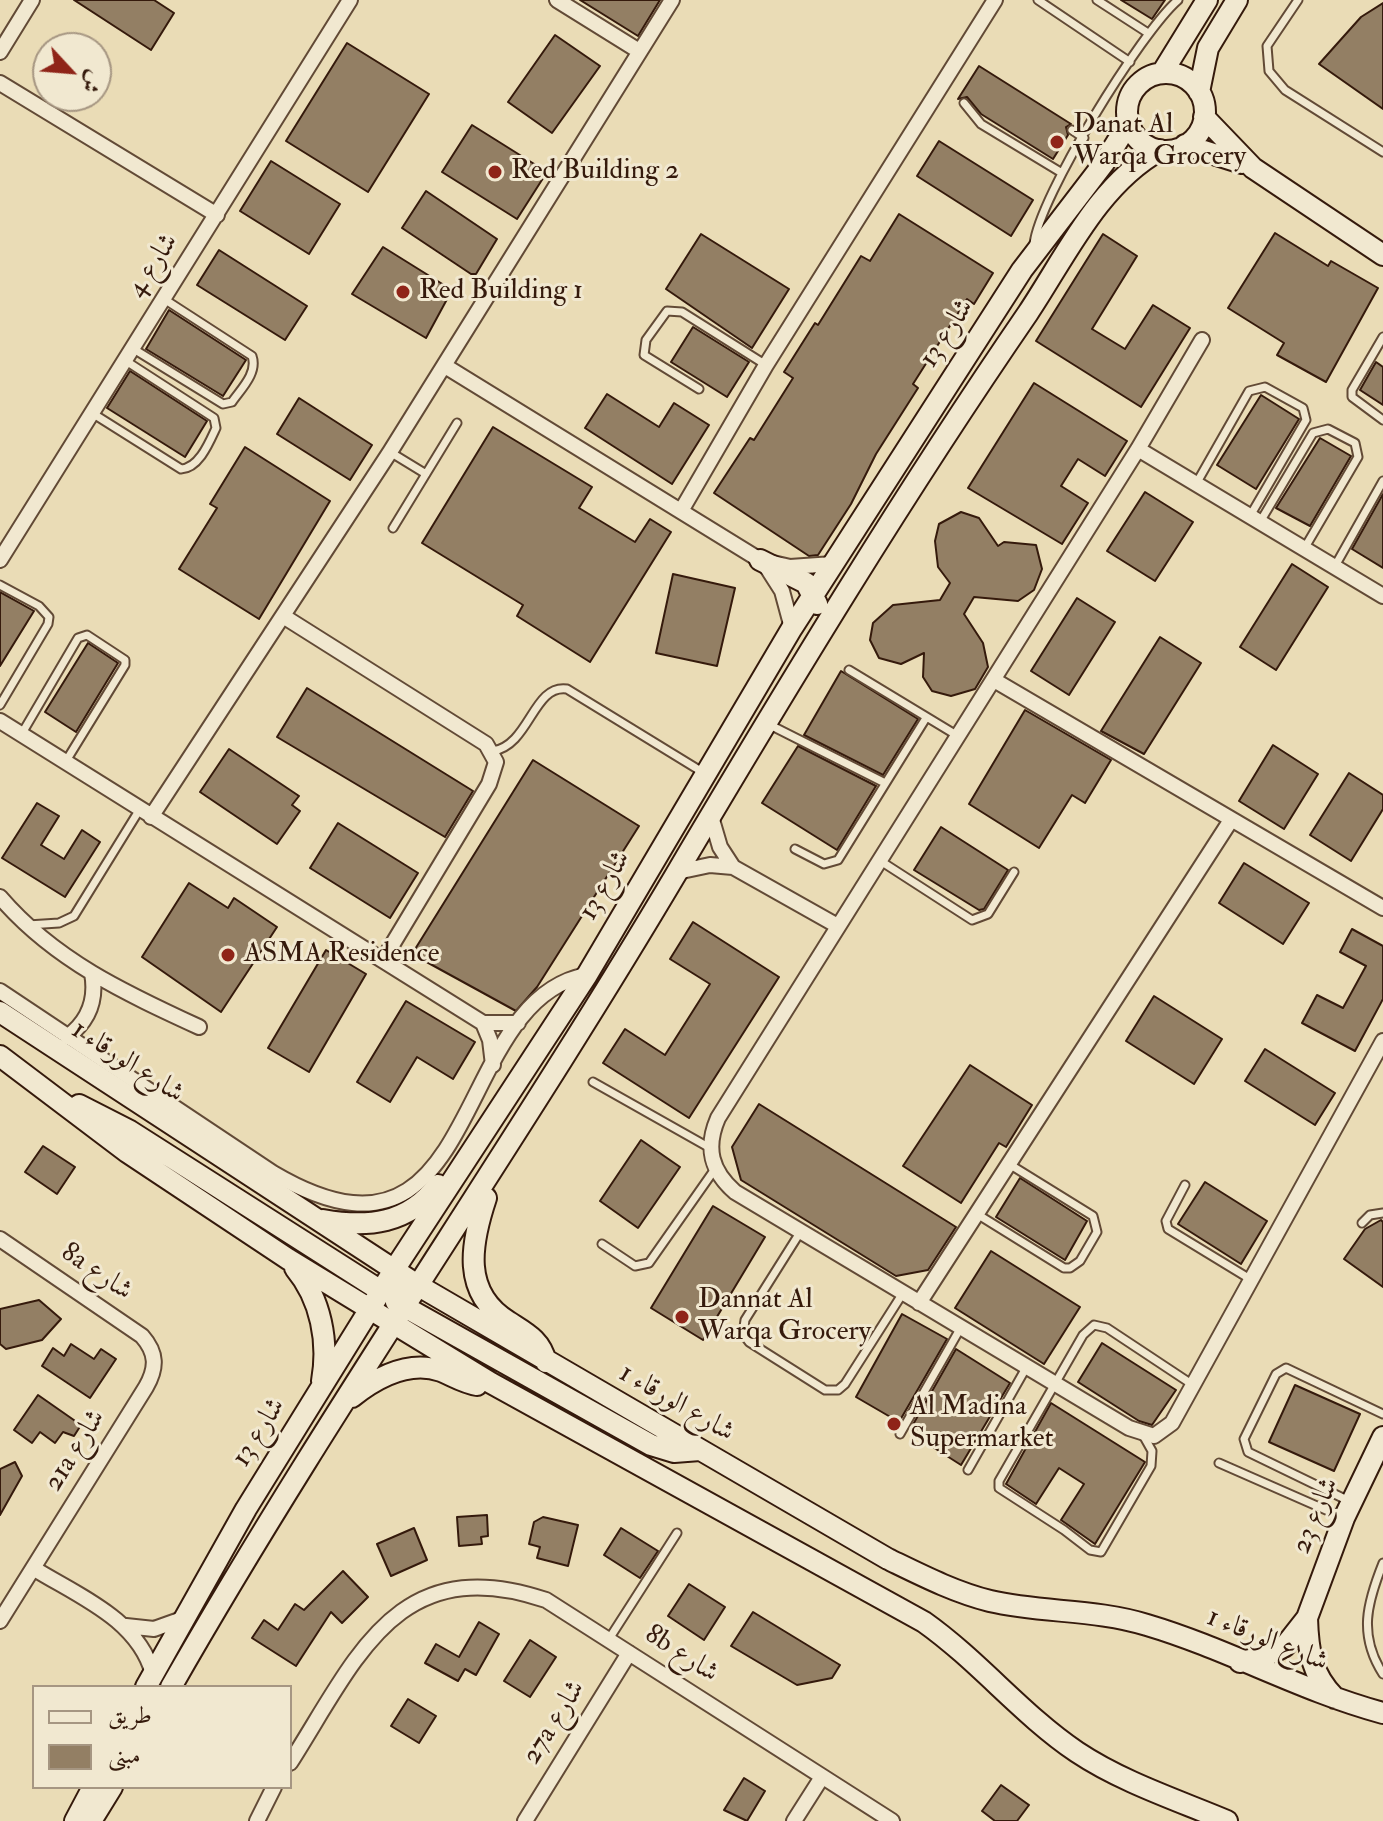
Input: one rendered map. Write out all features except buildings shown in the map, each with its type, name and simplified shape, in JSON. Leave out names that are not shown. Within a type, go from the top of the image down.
[{"type":"street","points":[[0,52],[32,0]]},
{"type":"street","name":"شارع 4","points":[[0,560],[350,0]]},
{"type":"street","points":[[557,0],[639,51]]},
{"type":"street","points":[[146,813],[283,616],[390,452],[672,0]]},
{"type":"street","points":[[681,511],[766,365],[995,0]]},
{"type":"street","points":[[1207,0],[1162,73],[1136,87],[1128,104],[1128,124],[1140,141],[1160,150],[1185,145],[1253,168]]},
{"type":"street","points":[[1185,145],[1198,133],[1204,117],[1199,92],[1208,48],[1237,0]]},
{"type":"street","points":[[1162,73],[1184,78],[1199,92]]},
{"type":"street","points":[[0,83],[217,215]]},
{"type":"street","points":[[1204,117],[1253,168],[1383,255]]},
{"type":"street","name":"شارع 13","points":[[150,1680],[182,1619],[320,1389],[587,975],[792,628],[1033,255],[1113,151],[1128,124]]},
{"type":"street","name":"شارع 13","points":[[172,1685],[250,1549],[496,1168],[710,813],[968,401],[1087,222],[1125,175],[1160,150]]},
{"type":"street","points":[[1202,340],[1138,449],[836,925],[718,1118],[710,1148],[715,1169],[735,1192],[1054,1385],[1143,1435],[1165,1431],[1253,1281],[1383,1041]]},
{"type":"street","points":[[445,366],[760,560],[801,580],[814,594],[817,619],[776,692],[768,724]]},
{"type":"street","points":[[1138,449],[1383,596]]},
{"type":"street","points":[[760,560],[790,567],[833,564]]},
{"type":"street","points":[[760,560],[782,591],[792,628]]},
{"type":"street","points":[[283,616],[493,751],[496,762],[489,784],[383,960]]},
{"type":"street","points":[[994,680],[1383,908]]},
{"type":"street","points":[[0,721],[483,1023],[518,1023]]},
{"type":"street","points":[[710,813],[720,847],[733,867]]},
{"type":"street","points":[[919,1303],[1231,820]]},
{"type":"street","points":[[677,872],[710,865],[733,867],[836,925]]},
{"type":"street","points":[[0,897],[25,926],[92,973],[124,992],[199,1027]]},
{"type":"street","points":[[67,1037],[82,1023],[92,1004],[92,973]]},
{"type":"street","points":[[0,991],[298,1188],[336,1202],[360,1205],[396,1196],[430,1171],[533,1002],[553,985],[587,975]]},
{"type":"street","name":"شارع الورقاء 1","points":[[0,1012],[419,1286],[888,1559],[944,1586],[1013,1605],[1121,1618],[1176,1635],[1336,1699],[1383,1713]]},
{"type":"street","points":[[483,1023],[492,1049],[493,1067]]},
{"type":"street","points":[[0,1056],[127,1152],[288,1259],[375,1300],[407,1306],[651,1445],[674,1452],[700,1450]]},
{"type":"street","points":[[53,1095],[130,1131],[375,1300],[395,1324],[491,1383],[903,1608],[972,1658],[1077,1752],[1227,1821]]},
{"type":"street","points":[[312,1218],[356,1225],[395,1219],[426,1199],[451,1166],[469,1155]]},
{"type":"street","points":[[496,1168],[473,1241],[476,1283],[497,1314],[536,1340],[546,1362]]},
{"type":"street","name":"8a شارع","points":[[0,1239],[142,1336],[155,1357]]},
{"type":"street","points":[[288,1259],[308,1287],[321,1319],[325,1354],[320,1389]]},
{"type":"street","points":[[375,1300],[419,1286]]},
{"type":"street","name":"21a شارع","points":[[0,1621],[146,1387],[153,1374],[155,1357]]},
{"type":"street","points":[[340,1408],[369,1385],[408,1368],[428,1368],[475,1385],[491,1383]]},
{"type":"street","name":"شارع 23","points":[[1240,1662],[1264,1657],[1285,1646],[1307,1618],[1348,1510],[1383,1437]]},
{"type":"street","points":[[33,1568],[125,1626],[143,1648],[150,1680]]},
{"type":"street","name":"8b شارع","points":[[292,1760],[373,1636],[406,1607],[426,1596],[455,1588],[486,1586],[516,1590],[546,1600],[892,1821]]},
{"type":"street","name":"شارع 23","points":[[1307,1618],[1313,1668],[1336,1699]]},
{"type":"street","points":[[125,1626],[154,1629],[182,1619]]},
{"type":"street","name":"27a شارع","points":[[525,1821],[629,1653]]},
{"type":"street","points":[[794,1821],[822,1777]]},
{"type":"street","points":[[75,1821],[92,1789]]},
{"type":"street","points":[[91,1821],[111,1789]]},
{"type":"street","points":[[257,1821],[273,1789]]},
{"type":"lane","points":[[1038,0],[1130,62]]},
{"type":"lane","points":[[1097,0],[1148,33]]},
{"type":"lane","points":[[1033,255],[1039,220],[1062,173],[1148,33],[1178,0]]},
{"type":"lane","points":[[1296,0],[1267,46],[1269,71],[1285,90],[1383,152]]},
{"type":"lane","points":[[964,103],[981,124],[1062,173]]},
{"type":"lane","points":[[1072,130],[1084,138]]},
{"type":"lane","points":[[128,354],[223,404],[232,402],[251,375],[255,362],[252,356],[164,299]]},
{"type":"lane","points":[[699,389],[644,355],[644,343],[667,311],[682,312],[766,365]]},
{"type":"lane","points":[[1383,337],[1352,390],[1356,403],[1383,420]]},
{"type":"lane","points":[[92,413],[181,469],[193,466],[209,442],[216,428],[214,418],[128,354]]},
{"type":"lane","points":[[1196,484],[1249,391],[1265,387],[1303,408],[1306,420],[1255,519]]},
{"type":"lane","points":[[393,528],[457,423]]},
{"type":"lane","points":[[1255,519],[1313,433],[1328,429],[1349,439],[1359,450],[1358,457],[1304,549]]},
{"type":"lane","points":[[390,452],[426,474]]},
{"type":"lane","points":[[1335,567],[1383,481]]},
{"type":"lane","points":[[0,585],[39,606],[49,617],[48,624],[0,705]]},
{"type":"lane","points":[[21,735],[78,638],[87,635],[122,654],[125,665],[65,763]]},
{"type":"lane","points":[[849,670],[958,736]]},
{"type":"lane","points":[[493,751],[514,741],[545,696],[559,687],[704,773]]},
{"type":"lane","points":[[795,849],[824,864],[838,860],[926,718]]},
{"type":"lane","points":[[768,724],[885,783]]},
{"type":"lane","points":[[25,926],[39,922],[59,923],[74,916],[146,813]]},
{"type":"lane","points":[[879,860],[972,920],[988,914],[1014,872]]},
{"type":"lane","points":[[593,1082],[710,1148]]},
{"type":"lane","points":[[977,1214],[1064,1268],[1070,1268],[1080,1261],[1097,1232],[1093,1216],[1009,1164]]},
{"type":"lane","points":[[602,1244],[635,1266],[649,1263],[715,1169]]},
{"type":"lane","points":[[1185,1185],[1166,1221],[1168,1229],[1253,1281]]},
{"type":"lane","points":[[1362,1223],[1370,1215],[1383,1213]]},
{"type":"lane","points":[[802,1230],[745,1320],[743,1329],[749,1342],[825,1390],[842,1387],[903,1293]]},
{"type":"lane","points":[[1143,1435],[1152,1451],[1151,1466],[1106,1548],[1095,1553],[999,1488],[999,1481],[1088,1329],[1101,1325],[1193,1385]]},
{"type":"lane","points":[[900,1434],[960,1329]]},
{"type":"lane","points":[[968,1470],[1026,1368]]},
{"type":"lane","points":[[1348,1510],[1248,1452],[1244,1439],[1276,1374],[1286,1368],[1383,1414]]},
{"type":"lane","points":[[1219,1463],[1348,1510]]},
{"type":"lane","points":[[609,1639],[677,1533]]},
{"type":"lane","points":[[1383,1563],[1365,1623],[1368,1645],[1383,1674]]},
{"type":"place","name":"Danat Al Warqa Grocery","points":[[1057,142]]},
{"type":"place","name":"Red Building 2","points":[[495,172]]},
{"type":"place","name":"Red Building 1","points":[[403,292]]},
{"type":"place","name":"ASMA Residence","points":[[228,955]]},
{"type":"place","name":"Dannat Al Warqa Grocery","points":[[682,1317]]},
{"type":"place","name":"Al Madina Supermarket","points":[[894,1424]]}]
